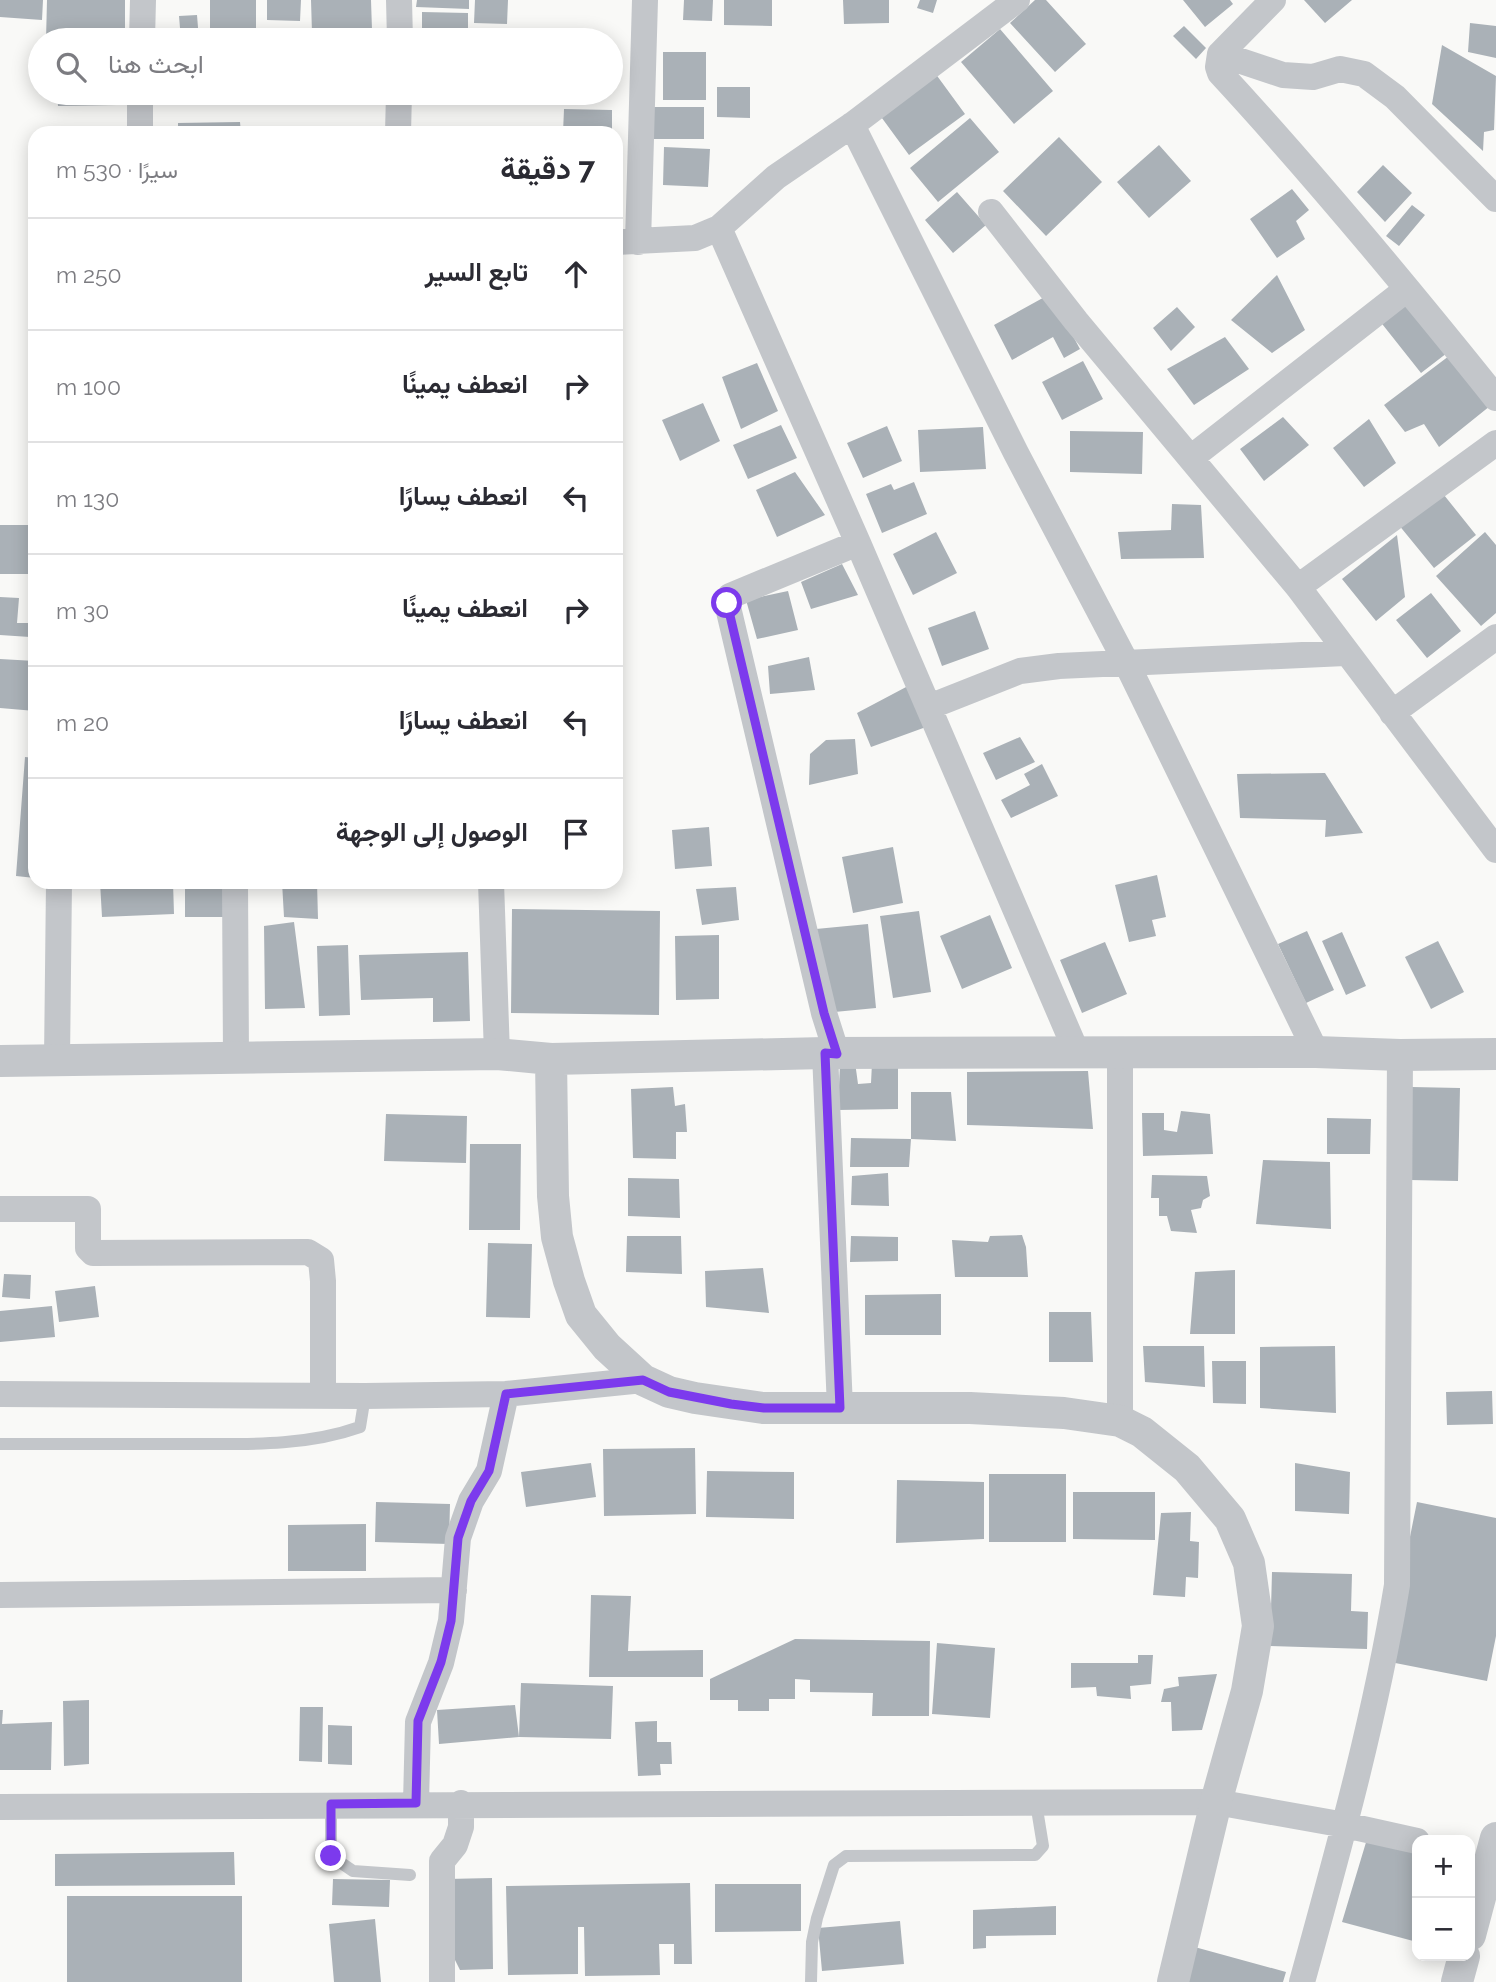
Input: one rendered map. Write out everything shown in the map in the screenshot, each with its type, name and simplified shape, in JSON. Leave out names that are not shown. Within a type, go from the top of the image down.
[{"type":"street","points":[[142,28],[143,0]]},
{"type":"street","points":[[399,0],[400,28]]},
{"type":"street","points":[[645,0],[627,242],[695,238],[719,228],[776,177],[852,125],[1017,0]]},
{"type":"street","points":[[1273,0],[1220,54],[1220,73],[1495,396]]},
{"type":"street","points":[[1220,54],[1283,75],[1313,77],[1340,69],[1364,75],[1395,97],[1496,199]]},
{"type":"street","points":[[140,126],[141,105]]},
{"type":"street","points":[[398,126],[399,105]]},
{"type":"street","points":[[852,125],[1016,453],[1127,664],[1316,1052]]},
{"type":"street","points":[[991,212],[1076,321],[1298,587],[1345,653],[1496,850]]},
{"type":"street","points":[[719,228],[858,543],[1077,1053]]},
{"type":"street","points":[[1192,457],[1406,289]]},
{"type":"street","points":[[1298,587],[1496,443]]},
{"type":"street","points":[[840,1408],[831,1053],[824,1013],[727,603],[730,596],[858,543]]},
{"type":"street","points":[[1392,713],[1496,636]]},
{"type":"street","points":[[929,707],[1020,671],[1059,666],[1345,653]]},
{"type":"street","points":[[57,1060],[59,889]]},
{"type":"street","points":[[235,889],[236,1058]]},
{"type":"street","points":[[491,889],[497,1054]]},
{"type":"street","points":[[0,1061],[497,1054],[551,1059],[831,1053],[1496,1054]]},
{"type":"street","points":[[1120,1053],[1120,1420]]},
{"type":"street","points":[[1302,1982],[1345,1825],[1387,1643],[1397,1585],[1400,1055]]},
{"type":"street","points":[[551,1059],[553,1196],[557,1237],[569,1282],[582,1315],[607,1347],[643,1380],[669,1392],[764,1408],[970,1408],[1064,1413],[1120,1420],[1142,1432],[1187,1468],[1230,1519],[1249,1563],[1258,1626],[1247,1692],[1216,1802],[1173,1982]]},
{"type":"street","points":[[0,1209],[88,1209],[88,1248],[93,1253],[308,1252],[321,1260],[323,1396]]},
{"type":"street","points":[[0,1394],[506,1394],[643,1380]]},
{"type":"street","points":[[416,1803],[418,1721],[441,1662],[451,1621],[458,1538],[471,1501],[489,1471],[506,1394]]},
{"type":"street","points":[[0,1595],[454,1590]]},
{"type":"street","points":[[0,1807],[416,1803],[1216,1802],[1412,1839]]},
{"type":"street","points":[[442,1982],[442,1861],[455,1845],[461,1827],[461,1803]]},
{"type":"street","points":[[1475,1909],[1486,1849]]},
{"type":"street","points":[[1457,1982],[1463,1961]]},
{"type":"lane","points":[[0,1444],[216,1444],[288,1442],[332,1437],[360,1427],[365,1396]]},
{"type":"lane","points":[[811,1982],[812,1942],[834,1865],[846,1856],[1035,1855],[1043,1846],[1036,1803]]},
{"type":"lane","points":[[331,1804],[331,1856],[353,1871],[410,1875]]},
{"type":"building","points":[[0,0],[43,0],[42,20],[0,17]]},
{"type":"building","points":[[47,0],[125,0],[125,28],[46,28]]},
{"type":"building","points":[[210,0],[256,0],[256,28],[210,28]]},
{"type":"building","points":[[267,0],[301,0],[300,21],[267,20]]},
{"type":"building","points":[[311,0],[371,0],[372,28],[312,28]]},
{"type":"building","points":[[417,0],[469,0],[469,9],[416,7]]},
{"type":"building","points":[[475,0],[508,0],[507,24],[474,23]]},
{"type":"building","points":[[684,0],[713,0],[712,21],[683,20]]},
{"type":"building","points":[[724,0],[772,0],[772,26],[724,25]]},
{"type":"building","points":[[843,0],[889,0],[889,23],[844,24]]},
{"type":"building","points":[[920,0],[937,0],[933,13],[917,8]]},
{"type":"building","points":[[1035,0],[1046,0],[1086,44],[1055,72],[1010,23]]},
{"type":"building","points":[[1183,0],[1230,0],[1233,4],[1205,27]]},
{"type":"building","points":[[1304,0],[1352,0],[1325,23]]},
{"type":"building","points":[[422,12],[468,13],[468,28],[422,28]]},
{"type":"building","points":[[197,15],[198,28],[180,28],[179,16]]},
{"type":"building","points":[[1470,23],[1496,26],[1496,58],[1468,52]]},
{"type":"building","points":[[1184,26],[1206,48],[1196,59],[1173,36]]},
{"type":"building","points":[[1000,29],[1053,91],[1014,124],[961,62]]},
{"type":"building","points":[[1442,45],[1496,76],[1494,130],[1484,132],[1483,151],[1432,104]]},
{"type":"building","points":[[663,52],[706,52],[706,100],[663,100]]},
{"type":"building","points":[[935,73],[965,114],[909,155],[879,114]]},
{"type":"building","points":[[717,87],[750,87],[750,118],[717,117]]},
{"type":"building","points":[[649,107],[704,107],[704,139],[649,139]]},
{"type":"building","points":[[564,109],[612,110],[612,126],[563,126]]},
{"type":"building","points":[[970,118],[999,152],[938,202],[910,168]]},
{"type":"building","points":[[240,122],[240,126],[178,126],[178,123]]},
{"type":"building","points":[[1059,137],[1102,182],[1046,236],[1003,191]]},
{"type":"building","points":[[1159,145],[1191,181],[1149,218],[1117,182]]},
{"type":"building","points":[[664,147],[710,149],[708,187],[663,185]]},
{"type":"building","points":[[1383,165],[1412,193],[1385,222],[1357,192]]},
{"type":"building","points":[[1292,189],[1309,210],[1296,221],[1305,239],[1277,258],[1250,219]]},
{"type":"building","points":[[957,192],[986,225],[953,253],[925,220]]},
{"type":"building","points":[[1412,205],[1425,215],[1399,246],[1386,236]]},
{"type":"building","points":[[1277,275],[1305,330],[1272,353],[1231,320]]},
{"type":"building","points":[[1050,294],[1080,349],[1064,358],[1053,337],[1012,360],[994,325]]},
{"type":"building","points":[[1405,301],[1447,353],[1421,373],[1379,320]]},
{"type":"building","points":[[1177,307],[1195,327],[1171,351],[1153,328]]},
{"type":"building","points":[[1225,337],[1249,369],[1194,405],[1167,369]]},
{"type":"building","points":[[1449,356],[1490,406],[1439,447],[1424,424],[1405,432],[1384,405]]},
{"type":"building","points":[[1083,361],[1103,399],[1062,420],[1042,382]]},
{"type":"building","points":[[757,363],[778,411],[741,429],[722,377]]},
{"type":"building","points":[[703,403],[720,441],[680,461],[662,420]]},
{"type":"building","points":[[1283,417],[1309,445],[1264,481],[1240,449]]},
{"type":"building","points":[[1369,419],[1396,463],[1364,487],[1333,448]]},
{"type":"building","points":[[781,425],[797,458],[748,479],[733,445]]},
{"type":"building","points":[[887,426],[902,461],[863,478],[847,443]]},
{"type":"building","points":[[983,427],[986,469],[920,472],[918,430]]},
{"type":"building","points":[[1070,431],[1143,432],[1142,474],[1070,472]]},
{"type":"building","points":[[795,472],[825,515],[777,537],[756,490]]},
{"type":"building","points":[[914,482],[927,514],[882,533],[866,494],[891,484],[894,490]]},
{"type":"building","points":[[1440,490],[1476,535],[1434,568],[1398,524]]},
{"type":"building","points":[[1172,504],[1201,505],[1204,558],[1121,559],[1118,532],[1171,530]]},
{"type":"building","points":[[0,525],[28,525],[28,574],[0,574]]},
{"type":"building","points":[[936,532],[957,573],[913,595],[893,554]]},
{"type":"building","points":[[1485,532],[1496,545],[1496,613],[1481,626],[1436,576]]},
{"type":"building","points":[[1397,535],[1405,597],[1376,621],[1342,579]]},
{"type":"building","points":[[842,564],[858,595],[811,609],[801,582]]},
{"type":"building","points":[[788,591],[798,630],[757,639],[746,600]]},
{"type":"building","points":[[1431,593],[1461,631],[1427,658],[1396,620]]},
{"type":"building","points":[[0,597],[19,598],[17,623],[28,623],[28,637],[0,635]]},
{"type":"building","points":[[975,611],[989,649],[942,666],[928,628]]},
{"type":"building","points":[[809,657],[815,690],[770,694],[768,666]]},
{"type":"building","points":[[0,659],[28,661],[28,710],[0,708]]},
{"type":"building","points":[[908,686],[926,727],[871,747],[857,713]]},
{"type":"building","points":[[1020,737],[1035,762],[996,780],[983,753]]},
{"type":"building","points":[[855,739],[858,774],[809,785],[810,754],[826,740]]},
{"type":"building","points":[[25,757],[28,757],[28,877],[16,876]]},
{"type":"building","points":[[1042,764],[1058,796],[1011,818],[1001,800],[1030,785],[1024,774]]},
{"type":"building","points":[[1325,773],[1363,833],[1325,837],[1326,820],[1240,818],[1237,774]]},
{"type":"building","points":[[709,827],[712,866],[675,869],[672,830]]},
{"type":"building","points":[[893,847],[903,903],[853,913],[842,857]]},
{"type":"building","points":[[1157,875],[1166,917],[1152,920],[1156,936],[1129,942],[1115,885]]},
{"type":"building","points":[[736,887],[739,920],[702,925],[696,889]]},
{"type":"building","points":[[100,889],[173,889],[174,914],[102,917]]},
{"type":"building","points":[[185,889],[226,889],[226,917],[185,917]]},
{"type":"building","points":[[282,889],[317,889],[318,919],[284,917]]},
{"type":"building","points":[[512,909],[660,911],[659,1015],[511,1013]]},
{"type":"building","points":[[919,911],[931,992],[893,998],[880,916]]},
{"type":"building","points":[[990,915],[1012,968],[962,989],[940,936]]},
{"type":"building","points":[[294,922],[305,1008],[265,1009],[264,926]]},
{"type":"building","points":[[868,924],[876,1008],[824,1013],[816,929]]},
{"type":"building","points":[[1307,931],[1334,990],[1306,1003],[1278,944]]},
{"type":"building","points":[[1342,932],[1366,986],[1346,995],[1322,941]]},
{"type":"building","points":[[719,935],[719,999],[676,1000],[675,936]]},
{"type":"building","points":[[1438,941],[1464,992],[1431,1009],[1405,957]]},
{"type":"building","points":[[1105,942],[1127,994],[1082,1013],[1060,960]]},
{"type":"building","points":[[348,945],[350,1015],[319,1016],[317,946]]},
{"type":"building","points":[[468,952],[470,1021],[433,1022],[433,998],[361,1000],[359,955]]},
{"type":"building","points":[[855,1062],[858,1084],[871,1083],[872,1063],[898,1062],[898,1109],[838,1110],[840,1063]]},
{"type":"building","points":[[1088,1071],[1093,1129],[967,1125],[967,1072]]},
{"type":"building","points":[[673,1087],[675,1106],[685,1104],[687,1132],[676,1132],[676,1159],[633,1158],[631,1089]]},
{"type":"building","points":[[1412,1087],[1460,1088],[1458,1181],[1410,1180]]},
{"type":"building","points":[[911,1092],[951,1092],[956,1141],[911,1139]]},
{"type":"building","points":[[1181,1111],[1210,1114],[1213,1154],[1143,1156],[1142,1113],[1164,1113],[1164,1130],[1177,1132]]},
{"type":"building","points":[[386,1114],[467,1116],[466,1163],[384,1161]]},
{"type":"building","points":[[1327,1118],[1371,1119],[1370,1154],[1327,1154]]},
{"type":"building","points":[[851,1138],[911,1139],[909,1167],[850,1167]]},
{"type":"building","points":[[470,1144],[521,1144],[520,1230],[469,1230]]},
{"type":"building","points":[[1263,1160],[1330,1162],[1331,1229],[1256,1224]]},
{"type":"building","points":[[888,1173],[889,1206],[851,1205],[852,1176]]},
{"type":"building","points":[[1152,1175],[1207,1176],[1210,1196],[1203,1200],[1201,1208],[1191,1210],[1197,1233],[1171,1231],[1167,1216],[1159,1216],[1159,1198],[1151,1198]]},
{"type":"building","points":[[628,1178],[679,1179],[680,1218],[628,1216]]},
{"type":"building","points":[[1022,1235],[1026,1247],[1028,1277],[955,1277],[952,1240],[988,1242],[990,1236]]},
{"type":"building","points":[[627,1236],[681,1236],[682,1274],[626,1272]]},
{"type":"building","points":[[851,1236],[898,1237],[898,1261],[850,1262]]},
{"type":"building","points":[[488,1243],[532,1244],[530,1318],[486,1317]]},
{"type":"building","points":[[763,1268],[769,1313],[706,1307],[705,1271]]},
{"type":"building","points":[[1235,1270],[1235,1334],[1190,1334],[1195,1272]]},
{"type":"building","points":[[4,1274],[31,1275],[30,1299],[2,1297]]},
{"type":"building","points":[[95,1286],[99,1317],[59,1322],[55,1291]]},
{"type":"building","points":[[941,1294],[941,1335],[865,1335],[865,1295]]},
{"type":"building","points":[[52,1306],[55,1337],[0,1342],[0,1311]]},
{"type":"building","points":[[1049,1312],[1091,1312],[1093,1362],[1049,1362]]},
{"type":"building","points":[[1143,1346],[1204,1346],[1205,1387],[1145,1382]]},
{"type":"building","points":[[1335,1346],[1336,1413],[1260,1408],[1260,1347]]},
{"type":"building","points":[[1212,1361],[1246,1361],[1246,1404],[1213,1403]]},
{"type":"building","points":[[1492,1391],[1493,1424],[1447,1425],[1446,1392]]},
{"type":"building","points":[[695,1448],[696,1514],[604,1516],[603,1449]]},
{"type":"building","points":[[591,1463],[596,1497],[526,1507],[521,1472]]},
{"type":"building","points":[[1295,1463],[1350,1472],[1349,1514],[1295,1511]]},
{"type":"building","points":[[707,1471],[794,1472],[794,1519],[706,1517]]},
{"type":"building","points":[[989,1474],[1066,1474],[1066,1542],[989,1542]]},
{"type":"building","points":[[897,1480],[984,1482],[984,1539],[896,1543]]},
{"type":"building","points":[[1073,1492],[1155,1492],[1155,1540],[1073,1539]]},
{"type":"building","points":[[376,1502],[450,1504],[449,1544],[375,1542]]},
{"type":"building","points":[[1417,1502],[1496,1518],[1496,1636],[1487,1681],[1385,1661]]},
{"type":"building","points":[[1191,1512],[1190,1541],[1199,1542],[1198,1578],[1186,1577],[1185,1597],[1153,1595],[1161,1513]]},
{"type":"building","points":[[366,1524],[366,1571],[288,1571],[288,1525]]},
{"type":"building","points":[[1272,1572],[1352,1574],[1351,1611],[1368,1612],[1367,1649],[1270,1646]]},
{"type":"building","points":[[591,1595],[631,1596],[628,1651],[703,1650],[703,1677],[589,1677]]},
{"type":"building","points":[[795,1639],[930,1641],[929,1716],[872,1716],[873,1693],[810,1692],[810,1680],[795,1679],[795,1699],[769,1699],[769,1711],[738,1711],[738,1700],[710,1700],[710,1679]]},
{"type":"building","points":[[937,1643],[995,1648],[990,1718],[932,1714]]},
{"type":"building","points":[[1138,1655],[1153,1655],[1151,1684],[1130,1686],[1131,1699],[1097,1696],[1096,1687],[1071,1688],[1071,1663],[1138,1663]]},
{"type":"building","points":[[1217,1674],[1202,1730],[1172,1731],[1171,1702],[1161,1702],[1164,1689],[1179,1686],[1178,1677]]},
{"type":"building","points":[[521,1683],[613,1686],[611,1739],[519,1737]]},
{"type":"building","points":[[89,1700],[89,1764],[64,1766],[63,1701]]},
{"type":"building","points":[[515,1705],[519,1737],[439,1744],[437,1710]]},
{"type":"building","points":[[300,1707],[323,1707],[322,1762],[299,1761]]},
{"type":"building","points":[[0,1710],[3,1710],[2,1724],[52,1722],[51,1770],[0,1770]]},
{"type":"building","points":[[657,1721],[657,1742],[671,1742],[672,1764],[660,1764],[661,1775],[638,1776],[635,1722]]},
{"type":"building","points":[[328,1725],[352,1726],[352,1765],[328,1764]]},
{"type":"building","points":[[1367,1839],[1412,1850],[1412,1941],[1342,1922]]},
{"type":"building","points":[[234,1852],[235,1885],[55,1886],[55,1854]]},
{"type":"building","points":[[492,1878],[493,1969],[460,1970],[449,1948],[447,1879]]},
{"type":"building","points":[[333,1879],[390,1880],[389,1907],[332,1905]]},
{"type":"building","points":[[690,1883],[692,1964],[674,1964],[674,1944],[659,1944],[660,1975],[585,1976],[584,1927],[578,1927],[578,1974],[508,1975],[506,1886]]},
{"type":"building","points":[[715,1884],[801,1884],[801,1931],[715,1932]]},
{"type":"building","points":[[67,1896],[242,1896],[242,1982],[67,1982]]},
{"type":"building","points":[[1056,1906],[1056,1935],[986,1936],[986,1948],[973,1949],[973,1910]]},
{"type":"building","points":[[375,1919],[381,1982],[334,1982],[329,1924]]},
{"type":"building","points":[[900,1921],[904,1964],[822,1971],[818,1928]]},
{"type":"building","points":[[1191,1946],[1286,1972],[1283,1982],[1181,1982]]},
{"type":"route","points":[[331,1856],[331,1804],[416,1803],[418,1721],[441,1662],[451,1621],[458,1538],[471,1501],[489,1471],[506,1394],[643,1380],[669,1392],[731,1404],[764,1408],[840,1408],[825,1053],[837,1054],[824,1013],[727,603]]}]
